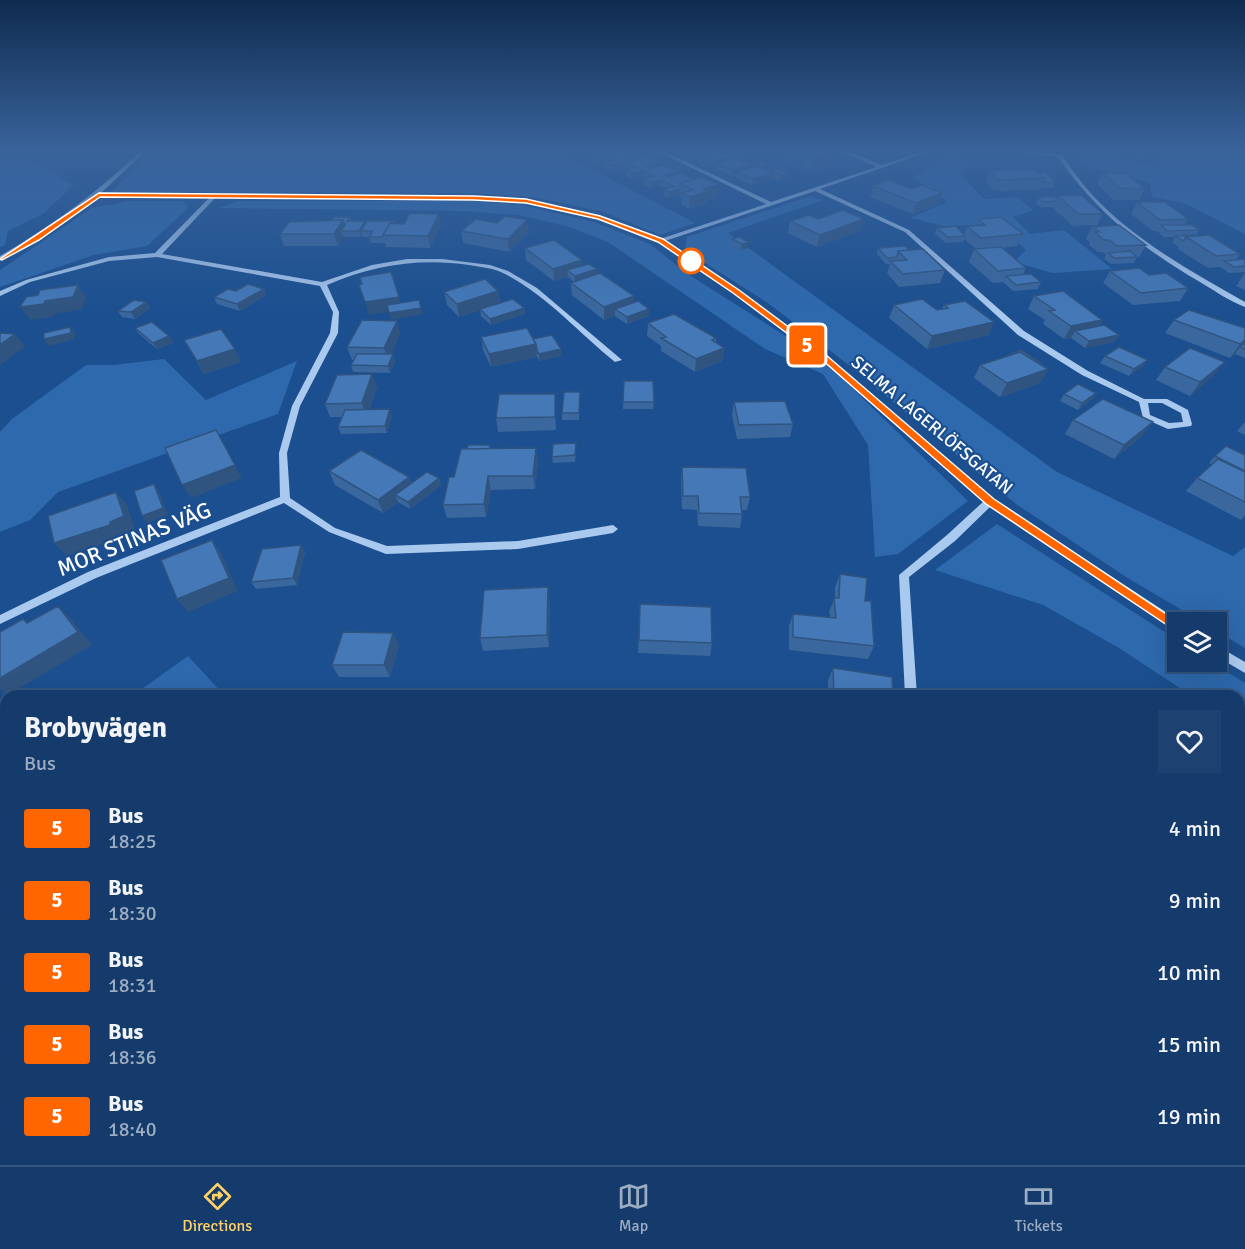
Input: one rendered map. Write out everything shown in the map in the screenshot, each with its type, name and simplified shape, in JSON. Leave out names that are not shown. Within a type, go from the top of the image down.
[{"type":"street","points":[[0,259],[37,238],[87,203]]},
{"type":"street","points":[[157,255],[207,203]]},
{"type":"street","name":"SELMA LAGERLÖFSGATAN","points":[[536,203],[600,218],[660,240],[736,292],[823,357],[990,501],[1167,619]]},
{"type":"street","points":[[660,240],[768,203]]},
{"type":"street","points":[[846,203],[907,231],[1021,333],[1085,373],[1143,401],[1164,401],[1185,412],[1188,424],[1168,426],[1146,416],[1143,401]]},
{"type":"street","points":[[1096,203],[1135,236],[1182,269],[1245,305]]},
{"type":"street","points":[[0,294],[28,281],[109,260],[157,255],[323,284],[350,272],[385,262],[429,259],[474,264],[505,271],[525,284],[618,360]]},
{"type":"street","points":[[323,284],[336,312],[333,333],[294,415],[283,453],[285,499],[332,530],[386,550],[518,545],[613,529]]},
{"type":"street","name":"MOR STINAS VÄG","points":[[0,620],[92,574],[285,499]]},
{"type":"street","points":[[911,690],[904,575],[951,538],[990,501]]},
{"type":"street","points":[[1227,657],[1245,668]]},
{"type":"shaded area","points":[[0,203],[54,203],[43,214],[8,231],[5,245],[0,247]]},
{"type":"shaded area","points":[[117,203],[185,203],[188,208],[147,246],[94,255],[0,287],[0,270],[92,208]]},
{"type":"shaded area","points":[[232,203],[501,203],[521,205],[594,222],[650,244],[686,273],[792,340],[839,375],[968,501],[898,554],[875,557],[868,445],[823,374],[765,349],[608,242],[566,226],[518,215],[464,211],[219,208]]},
{"type":"shaded area","points":[[563,203],[657,203],[695,223],[660,235],[604,212]]},
{"type":"shaded area","points":[[789,203],[813,203],[728,233],[1057,472],[1233,556],[1245,547],[1245,648],[1227,637],[1227,612],[1185,612],[1126,577],[1016,504],[846,363],[768,303],[685,250],[687,237]]},
{"type":"shaded area","points":[[945,203],[1025,203],[1033,210],[1013,217],[1030,234],[1064,230],[1112,269],[1053,273],[1013,262],[1026,250],[999,225],[944,226],[910,218]]},
{"type":"shaded area","points":[[1185,203],[1245,203],[1245,234]]},
{"type":"shaded area","points":[[164,359],[206,400],[297,361],[278,414],[58,492],[30,520],[0,532],[0,432],[12,419],[86,365],[113,365]]},
{"type":"shaded area","points":[[997,524],[1167,634],[1167,672],[1227,672],[1245,683],[1245,690],[1183,690],[1119,648],[1043,605],[935,570]]},
{"type":"shaded area","points":[[188,656],[219,690],[140,690]]},
{"type":"building","points":[[1067,203],[1091,203],[1103,214],[1079,214]]},
{"type":"building","points":[[1139,203],[1167,203],[1188,219],[1160,220]]},
{"type":"building","points":[[843,210],[864,219],[820,235],[790,221],[809,215],[818,219]]},
{"type":"building","points":[[410,213],[439,214],[428,236],[383,235],[390,223],[404,224]]},
{"type":"building","points":[[505,216],[527,220],[508,239],[461,231],[476,219],[497,223]]},
{"type":"building","points":[[334,217],[350,217],[347,221],[365,221],[359,231],[341,231],[345,225],[343,220],[333,220]]},
{"type":"building","points":[[1001,217],[1023,234],[981,238],[967,226],[985,225],[978,219]]},
{"type":"building","points":[[343,220],[334,234],[280,234],[289,222]]},
{"type":"building","points":[[367,221],[396,221],[390,223],[383,237],[369,237],[373,231],[361,231]]},
{"type":"building","points":[[1119,225],[1146,245],[1117,246],[1109,240],[1104,240],[1095,232],[1100,232],[1092,227]]},
{"type":"building","points":[[1161,225],[1192,225],[1199,230],[1167,231]]},
{"type":"building","points":[[956,226],[965,236],[948,237],[937,228]]},
{"type":"building","points":[[1209,235],[1240,254],[1216,256],[1186,237]]},
{"type":"building","points":[[1175,236],[1197,236],[1186,237],[1183,241]]},
{"type":"building","points":[[739,237],[749,242],[742,244],[732,239]]},
{"type":"building","points":[[554,240],[582,260],[553,269],[525,248]]},
{"type":"building","points":[[905,246],[909,250],[898,251],[897,257],[887,258],[878,248]]},
{"type":"building","points":[[1001,247],[1026,268],[998,271],[974,249]]},
{"type":"building","points":[[923,249],[945,270],[903,274],[890,261],[907,260],[898,251]]},
{"type":"building","points":[[1130,251],[1137,257],[1114,258],[1108,253]]},
{"type":"building","points":[[1245,259],[1245,266],[1234,267],[1224,261]]},
{"type":"building","points":[[589,264],[597,269],[575,276],[567,270]]},
{"type":"building","points":[[1139,268],[1149,275],[1166,273],[1188,288],[1141,293],[1110,271]]},
{"type":"building","points":[[391,272],[399,297],[365,302],[359,285],[362,284],[360,277]]},
{"type":"building","points":[[600,273],[634,296],[604,307],[571,283]]},
{"type":"building","points":[[1031,274],[1041,282],[1016,285],[1006,276]]},
{"type":"building","points":[[485,279],[498,291],[457,304],[444,292]]},
{"type":"building","points":[[248,284],[264,289],[237,304],[214,297],[228,289],[236,291]]},
{"type":"building","points":[[78,285],[73,297],[20,307],[26,297],[38,295],[40,290]]},
{"type":"building","points":[[1063,291],[1102,320],[1071,326],[1049,311],[1055,310],[1034,296]]},
{"type":"building","points":[[513,299],[524,308],[490,319],[480,309]]},
{"type":"building","points":[[922,299],[937,310],[948,308],[944,305],[965,301],[994,322],[932,336],[894,305]]},
{"type":"building","points":[[134,300],[146,302],[131,312],[118,311]]},
{"type":"building","points":[[419,300],[421,308],[389,313],[387,305]]},
{"type":"building","points":[[638,301],[649,309],[627,317],[615,309]]},
{"type":"building","points":[[1189,310],[1245,328],[1245,340],[1240,344],[1174,320]]},
{"type":"building","points":[[674,314],[716,338],[712,340],[724,348],[696,359],[661,338],[666,337],[648,323]]},
{"type":"building","points":[[362,320],[397,321],[384,348],[347,347]]},
{"type":"building","points":[[152,322],[169,336],[153,343],[135,328]]},
{"type":"building","points":[[1104,325],[1119,335],[1089,341],[1075,331]]},
{"type":"building","points":[[70,327],[71,333],[44,339],[44,333]]},
{"type":"building","points":[[527,328],[536,344],[489,354],[481,337]]},
{"type":"building","points":[[221,329],[235,349],[197,361],[184,340]]},
{"type":"building","points":[[0,333],[15,334],[0,345]]},
{"type":"building","points":[[552,335],[561,349],[539,354],[533,339]]},
{"type":"building","points":[[1119,347],[1148,360],[1134,369],[1105,356]]},
{"type":"building","points":[[1190,348],[1225,362],[1200,382],[1165,367]]},
{"type":"building","points":[[1021,350],[1041,363],[1020,352],[1010,354]]},
{"type":"building","points":[[1020,352],[1048,369],[1007,383],[980,365]]},
{"type":"building","points":[[357,354],[393,354],[388,366],[351,365]]},
{"type":"building","points":[[372,374],[362,403],[325,404],[337,375]]},
{"type":"building","points":[[624,381],[653,381],[654,402],[623,402]]},
{"type":"building","points":[[1078,384],[1096,393],[1082,403],[1064,394]]},
{"type":"building","points":[[564,392],[580,392],[579,413],[562,413]]},
{"type":"building","points":[[499,394],[555,394],[555,417],[496,418]]},
{"type":"building","points":[[1103,399],[1153,422],[1124,445],[1073,420]]},
{"type":"building","points":[[785,401],[793,424],[739,425],[734,402]]},
{"type":"building","points":[[390,409],[385,426],[338,427],[345,410]]},
{"type":"building","points":[[216,430],[235,465],[182,485],[165,448]]},
{"type":"building","points":[[576,443],[575,455],[552,457],[553,444]]},
{"type":"building","points":[[468,445],[490,445],[489,449],[467,449]]},
{"type":"building","points":[[1226,446],[1245,455],[1245,471],[1215,456]]},
{"type":"building","points":[[536,448],[533,476],[488,476],[484,504],[443,505],[449,477],[454,477],[461,449]]},
{"type":"building","points":[[361,450],[409,477],[378,500],[329,471]]},
{"type":"building","points":[[1218,459],[1245,472],[1245,502],[1197,478]]},
{"type":"building","points":[[682,467],[746,468],[750,497],[740,497],[742,514],[699,513],[698,496],[683,496]]},
{"type":"building","points":[[427,472],[439,478],[408,502],[395,495]]},
{"type":"building","points":[[154,484],[163,508],[142,516],[134,491]]},
{"type":"building","points":[[116,492],[124,516],[110,522],[110,525],[54,543],[48,516]]},
{"type":"building","points":[[212,540],[229,578],[177,599],[161,560]]},
{"type":"building","points":[[301,545],[293,578],[251,582],[262,549]]},
{"type":"building","points":[[840,574],[867,578],[865,601],[871,601],[874,646],[793,637],[793,614],[836,618],[834,598],[839,598]]},
{"type":"building","points":[[548,587],[547,635],[480,638],[484,590]]},
{"type":"building","points":[[640,604],[711,607],[712,643],[639,640]]},
{"type":"building","points":[[58,606],[78,632],[0,678],[0,632],[23,619],[27,623]]},
{"type":"building","points":[[343,632],[393,633],[384,665],[332,665]]},
{"type":"building","points":[[833,668],[892,677],[893,690],[834,690]]},
{"type":"bus line","name":"5","points":[[0,259],[37,238],[87,203]]},
{"type":"bus line","name":"5","points":[[538,203],[600,218],[660,240],[736,292],[823,357],[990,501],[1167,619]]}]
